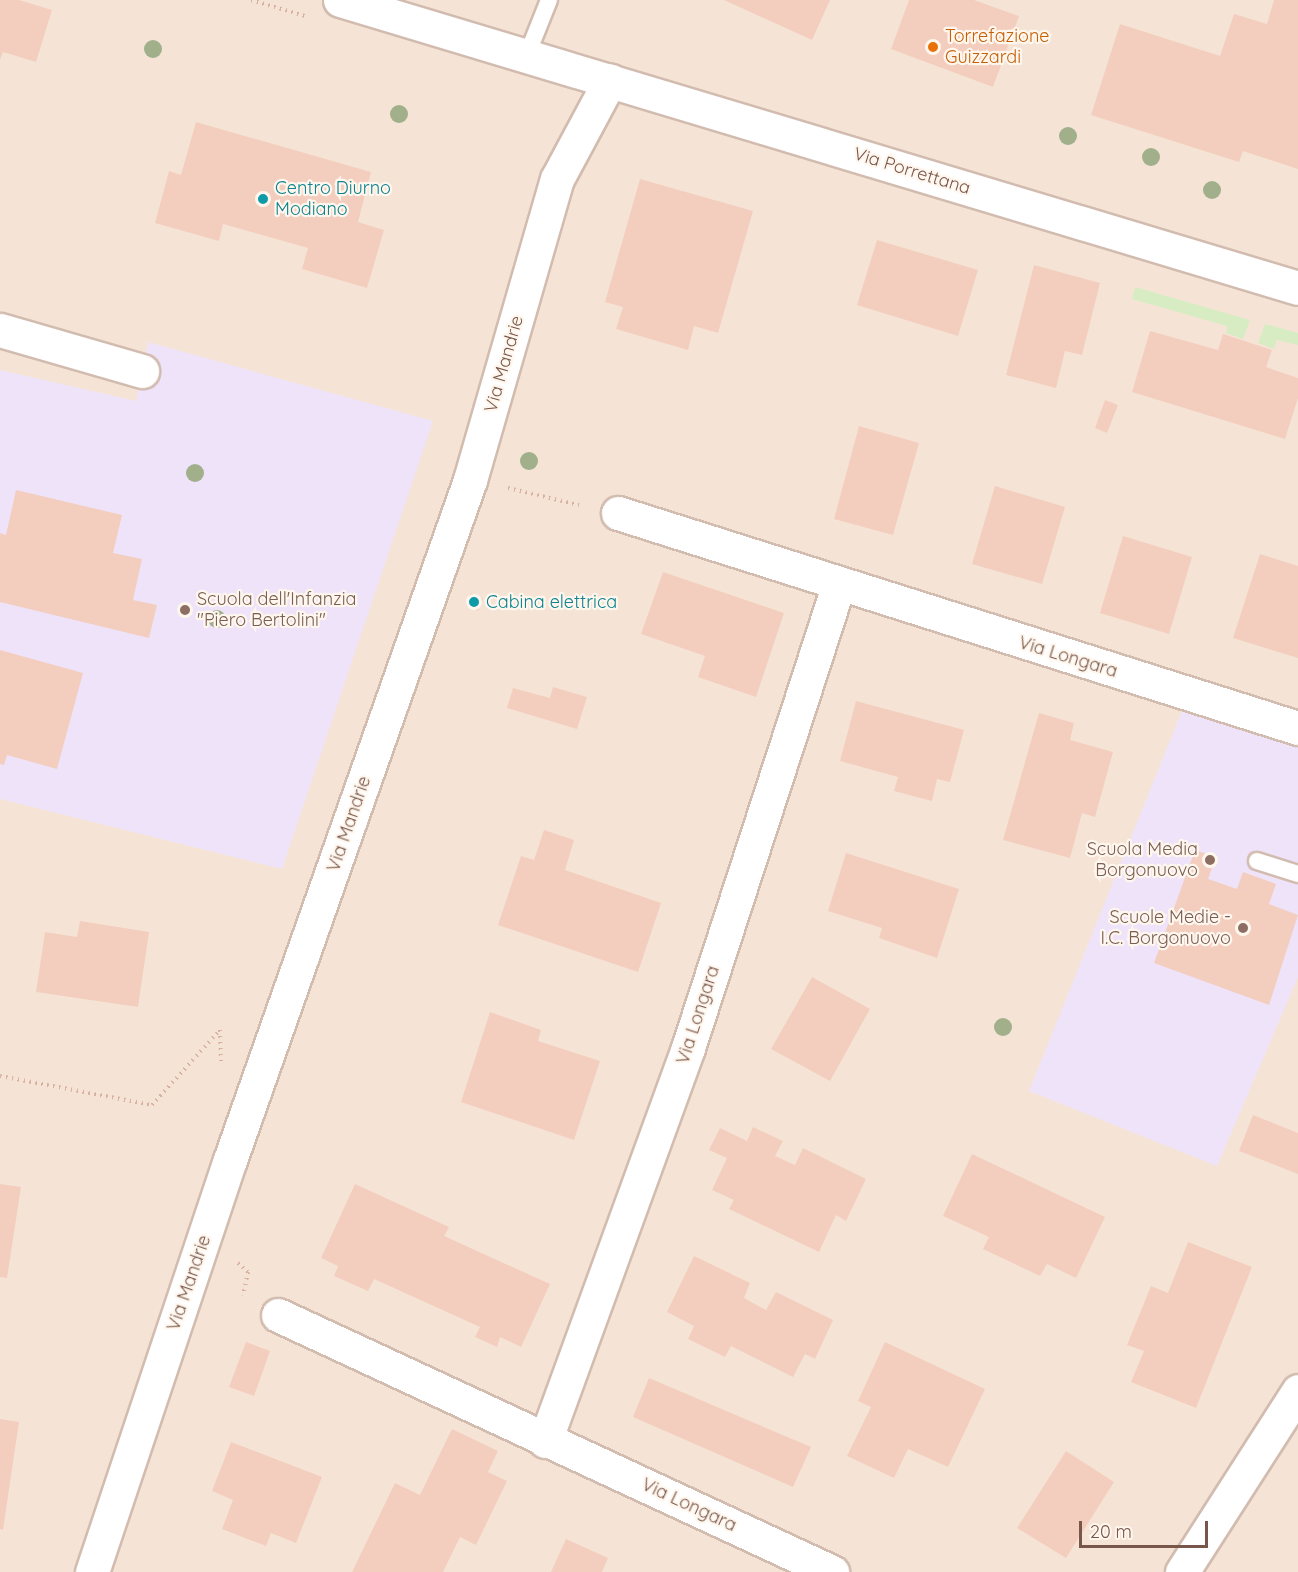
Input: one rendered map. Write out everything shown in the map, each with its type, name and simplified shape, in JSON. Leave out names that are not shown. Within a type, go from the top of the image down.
[{"type":"street","name":"Via Porrettana","points":[[340,0],[1298,288]]},
{"type":"street","name":"Via Porrettana","points":[[411,0],[526,55]]},
{"type":"street","name":"Via Mandrie","points":[[92,1572],[189,1283],[470,480],[557,179],[610,80]]},
{"type":"street","points":[[0,330],[142,371]]},
{"type":"street","name":"Via Longara","points":[[618,513],[1298,728]]},
{"type":"street","name":"Via Longara","points":[[545,1441],[688,1048],[839,584]]},
{"type":"street","name":"Via Longara","points":[[278,1315],[545,1441],[832,1572]]},
{"type":"street","points":[[1182,1572],[1298,1391]]},
{"type":"lane","points":[[526,55],[549,0]]},
{"type":"lane","points":[[1257,861],[1298,874]]},
{"type":"path","points":[[470,480],[618,513]]},
{"type":"path","points":[[0,1076],[152,1105],[220,1030],[221,1065]]},
{"type":"path","points":[[189,1283],[213,1280],[233,1259],[248,1272],[241,1301],[278,1315]]},
{"type":"shaded area","points":[[0,0],[1298,0],[1298,1572],[0,1572]]},
{"type":"shaded area","name":"Scuola dell'Infanzia \"Piero Bertolini\"","points":[[148,342],[433,421],[282,869],[0,799],[0,370],[136,401]]},
{"type":"shaded area","name":"Scuola Media Borgonuovo","points":[[1183,708],[1298,743],[1298,977],[1217,1166],[1029,1091]]},
{"type":"green space","points":[[1135,287],[1250,320],[1243,339],[1226,333],[1227,326],[1132,299]]},
{"type":"green space","points":[[1265,324],[1298,333],[1298,345],[1277,340],[1274,349],[1258,343]]},
{"type":"building","points":[[0,0],[19,0],[52,10],[36,62],[3,52],[0,60]]},
{"type":"building","points":[[724,0],[830,0],[812,40]]},
{"type":"building","points":[[909,0],[974,0],[1019,16],[993,87],[891,49]]},
{"type":"building","points":[[1274,0],[1298,0],[1298,169],[1243,151],[1239,162],[1091,115],[1120,24],[1220,56],[1234,14],[1267,24]]},
{"type":"building","name":"Centro Diurno Modiano","points":[[196,122],[371,172],[358,222],[384,230],[367,288],[302,269],[308,248],[223,224],[219,241],[155,223],[169,171],[181,175]]},
{"type":"building","points":[[640,179],[753,211],[718,333],[694,326],[688,350],[616,329],[623,307],[605,302]]},
{"type":"building","points":[[877,240],[978,270],[958,336],[857,305]]},
{"type":"building","points":[[1034,265],[1100,283],[1082,355],[1065,351],[1056,388],[1006,375]]},
{"type":"building","points":[[1150,331],[1218,350],[1223,334],[1272,350],[1266,367],[1298,378],[1298,398],[1285,439],[1132,392]]},
{"type":"building","points":[[1105,400],[1118,405],[1107,433],[1095,428]]},
{"type":"building","points":[[859,426],[919,443],[893,535],[834,519]]},
{"type":"building","points":[[995,486],[1065,507],[1042,584],[972,564]]},
{"type":"building","points":[[16,490],[122,515],[113,553],[142,559],[133,600],[157,605],[149,638],[0,602],[0,533],[6,535]]},
{"type":"building","points":[[1123,536],[1192,557],[1169,634],[1100,613]]},
{"type":"building","points":[[1260,554],[1298,566],[1298,658],[1233,638]]},
{"type":"building","points":[[663,572],[784,613],[756,697],[698,677],[705,656],[641,634]]},
{"type":"building","name":"Cabina elettrica","points":[[471,593],[483,599],[478,611],[466,605]]},
{"type":"building","points":[[0,650],[83,673],[57,769],[7,755],[4,765],[0,764]]},
{"type":"building","points":[[553,687],[587,697],[577,729],[507,708],[513,688],[550,698]]},
{"type":"building","points":[[856,701],[964,730],[950,782],[937,779],[932,801],[894,791],[898,777],[840,761]]},
{"type":"building","points":[[1039,713],[1074,723],[1070,740],[1113,752],[1095,817],[1082,813],[1070,858],[1003,840]]},
{"type":"building","points":[[544,830],[574,840],[565,870],[661,903],[638,972],[498,925],[521,856],[534,860]]},
{"type":"building","name":"Scuole Medie - I.C. Borgonuovo","points":[[1195,850],[1216,857],[1208,879],[1237,889],[1243,872],[1276,884],[1269,904],[1298,915],[1269,1005],[1154,963]]},
{"type":"building","points":[[846,853],[959,889],[937,958],[879,938],[882,928],[828,911]]},
{"type":"building","points":[[80,921],[149,932],[138,1007],[36,992],[45,932],[77,937]]},
{"type":"building","points":[[812,977],[870,1009],[830,1081],[771,1049]]},
{"type":"building","points":[[490,1012],[541,1030],[538,1041],[600,1061],[574,1140],[461,1102]]},
{"type":"building","points":[[1253,1115],[1298,1133],[1298,1174],[1239,1151]]},
{"type":"building","points":[[753,1127],[783,1141],[775,1156],[795,1165],[803,1148],[866,1179],[846,1221],[836,1215],[819,1252],[729,1209],[734,1200],[712,1190],[727,1158],[709,1150],[720,1128],[747,1141]]},
{"type":"building","points":[[972,1154],[1105,1217],[1076,1278],[1047,1264],[1040,1276],[983,1249],[989,1237],[943,1216]]},
{"type":"building","points":[[0,1184],[21,1187],[7,1278],[0,1277]]},
{"type":"building","points":[[355,1184],[449,1227],[444,1236],[550,1284],[521,1347],[500,1337],[497,1347],[475,1337],[480,1327],[374,1279],[368,1291],[334,1276],[338,1266],[321,1258]]},
{"type":"building","points":[[1188,1242],[1252,1267],[1196,1408],[1131,1382],[1144,1351],[1127,1345],[1151,1286],[1168,1293]]},
{"type":"building","points":[[694,1256],[750,1283],[744,1298],[766,1310],[776,1292],[833,1320],[815,1359],[805,1354],[793,1377],[731,1346],[725,1357],[688,1339],[694,1326],[667,1312]]},
{"type":"building","points":[[246,1342],[270,1351],[254,1396],[229,1387]]},
{"type":"building","points":[[885,1342],[985,1389],[948,1467],[908,1449],[894,1478],[847,1456],[871,1407],[858,1401]]},
{"type":"building","points":[[649,1378],[811,1447],[793,1487],[633,1417]]},
{"type":"building","points":[[0,1419],[19,1422],[3,1530],[0,1529]]},
{"type":"building","points":[[452,1429],[498,1451],[488,1472],[507,1481],[476,1545],[460,1537],[443,1572],[352,1572],[395,1483],[420,1495]]},
{"type":"building","points":[[231,1442],[322,1477],[296,1543],[271,1533],[266,1546],[222,1529],[233,1500],[212,1491]]},
{"type":"building","points":[[1066,1451],[1114,1482],[1066,1558],[1017,1528]]},
{"type":"building","points":[[566,1539],[608,1558],[602,1572],[551,1572]]},
{"type":"place","name":"Torrefazione Guizzardi","points":[[933,47]]},
{"type":"place","name":"Centro Diurno Modiano","points":[[263,199]]},
{"type":"place","name":"Cabina elettrica","points":[[474,602]]},
{"type":"place","name":"Scuola dell'Infanzia \"Piero Bertolini\"","points":[[185,610]]},
{"type":"place","name":"Scuola Media Borgonuovo","points":[[1210,860]]},
{"type":"place","name":"Scuole Medie - I.C. Borgonuovo","points":[[1243,928]]}]
